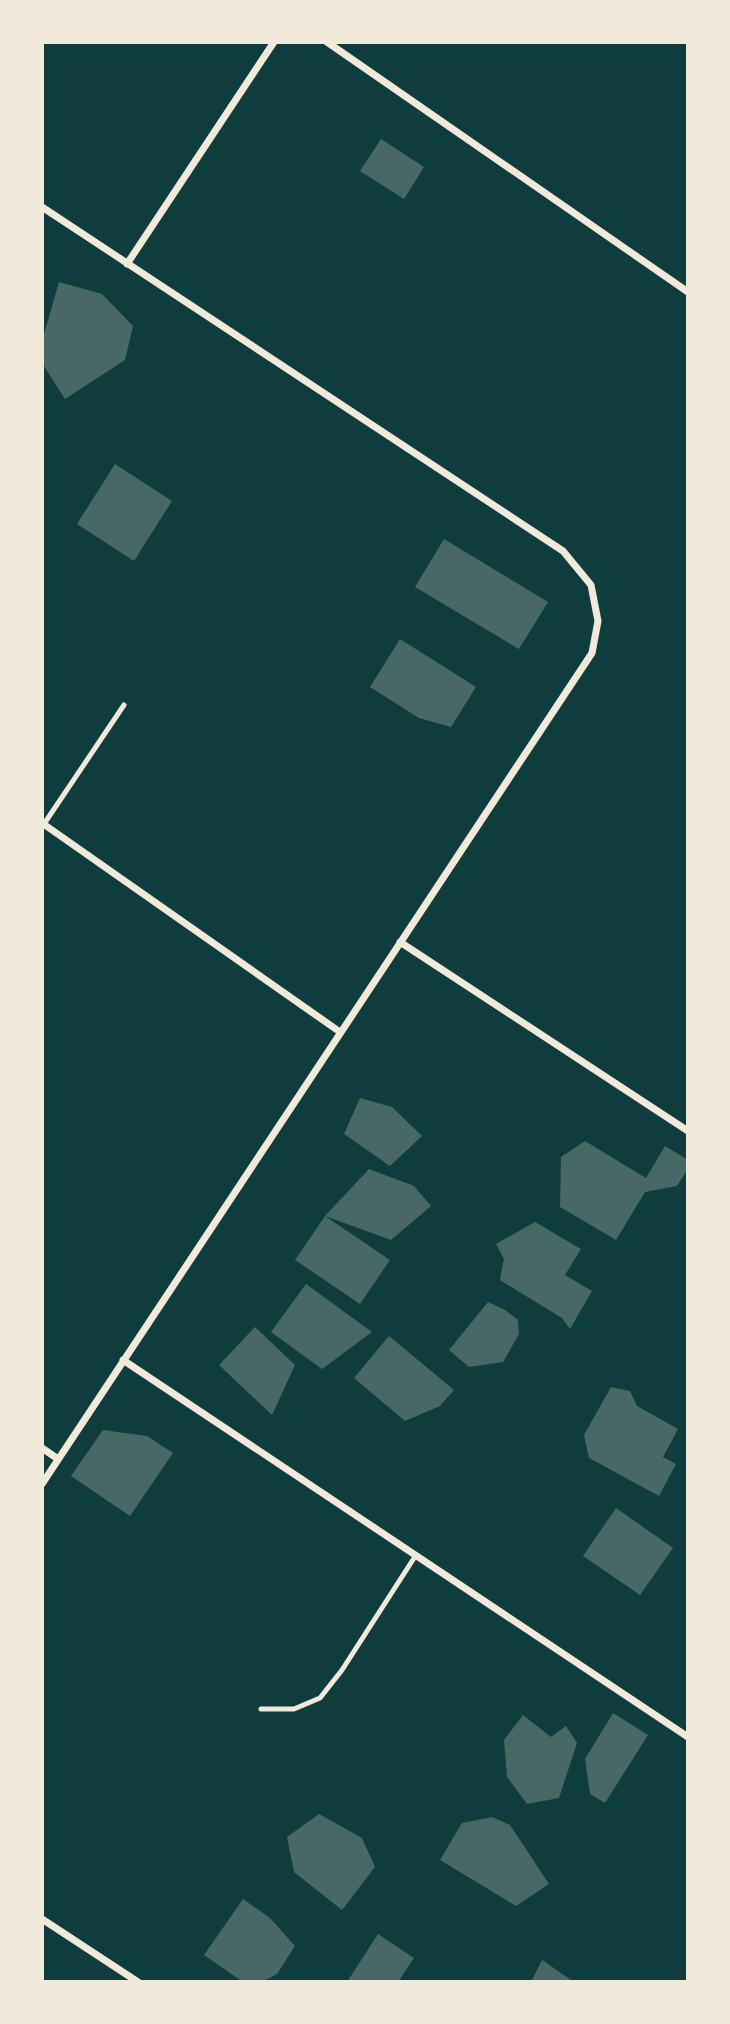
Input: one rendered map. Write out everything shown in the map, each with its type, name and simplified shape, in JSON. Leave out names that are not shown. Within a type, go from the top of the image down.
[{"type":"street","points":[[127,264],[274,42]]},
{"type":"street","points":[[327,42],[688,292]]},
{"type":"street","points":[[42,207],[563,551],[591,585],[598,621],[592,653],[42,1484]]},
{"type":"street","points":[[43,823],[340,1032]]},
{"type":"street","points":[[400,942],[688,1131]]},
{"type":"street","points":[[124,1360],[688,1737]]},
{"type":"street","points":[[42,1448],[58,1459]]},
{"type":"street","points":[[42,1919],[138,1982]]},
{"type":"lane","points":[[43,823],[124,705]]},
{"type":"lane","points":[[261,1709],[294,1709],[320,1698],[342,1670],[416,1555]]},
{"type":"building","points":[[381,139],[424,167],[404,199],[360,171]]},
{"type":"building","points":[[59,282],[102,294],[133,326],[125,360],[65,399],[42,363],[42,341]]},
{"type":"building","points":[[115,464],[172,501],[134,561],[77,524]]},
{"type":"building","points":[[444,539],[548,602],[519,649],[415,587]]},
{"type":"building","points":[[400,639],[476,687],[451,727],[419,718],[370,687]]},
{"type":"building","points":[[360,1098],[392,1107],[422,1136],[390,1166],[344,1134]]},
{"type":"building","points":[[585,1141],[646,1178],[665,1146],[688,1160],[688,1169],[677,1186],[645,1192],[616,1240],[560,1207],[561,1157]]},
{"type":"building","points":[[369,1169],[414,1186],[431,1206],[391,1240],[325,1216]]},
{"type":"building","points":[[325,1216],[390,1260],[360,1304],[295,1260]]},
{"type":"building","points":[[535,1222],[581,1249],[565,1275],[592,1291],[570,1329],[562,1318],[500,1280],[504,1259],[496,1244]]},
{"type":"building","points":[[306,1284],[372,1332],[322,1369],[271,1332]]},
{"type":"building","points":[[488,1302],[518,1320],[519,1334],[503,1362],[469,1367],[449,1350]]},
{"type":"building","points":[[255,1327],[295,1365],[272,1415],[219,1365]]},
{"type":"building","points":[[389,1336],[454,1390],[440,1406],[405,1421],[354,1378]]},
{"type":"building","points":[[611,1387],[630,1391],[637,1406],[678,1429],[663,1457],[676,1464],[659,1496],[589,1458],[584,1435]]},
{"type":"building","points":[[103,1430],[147,1436],[173,1453],[130,1516],[71,1476]]},
{"type":"building","points":[[616,1508],[673,1548],[640,1595],[583,1556]]},
{"type":"building","points":[[613,1713],[648,1735],[605,1803],[590,1794],[585,1759]]},
{"type":"building","points":[[523,1715],[551,1737],[566,1726],[577,1743],[559,1798],[527,1804],[507,1777],[504,1740]]},
{"type":"building","points":[[319,1814],[362,1838],[375,1867],[342,1910],[294,1872],[287,1837]]},
{"type":"building","points":[[492,1817],[510,1825],[549,1884],[516,1906],[440,1860],[462,1823]]},
{"type":"building","points":[[243,1899],[270,1918],[295,1946],[277,1974],[262,1982],[243,1982],[204,1955]]},
{"type":"building","points":[[378,1934],[414,1958],[398,1982],[347,1982]]},
{"type":"building","points":[[542,1960],[574,1982],[531,1982]]}]
